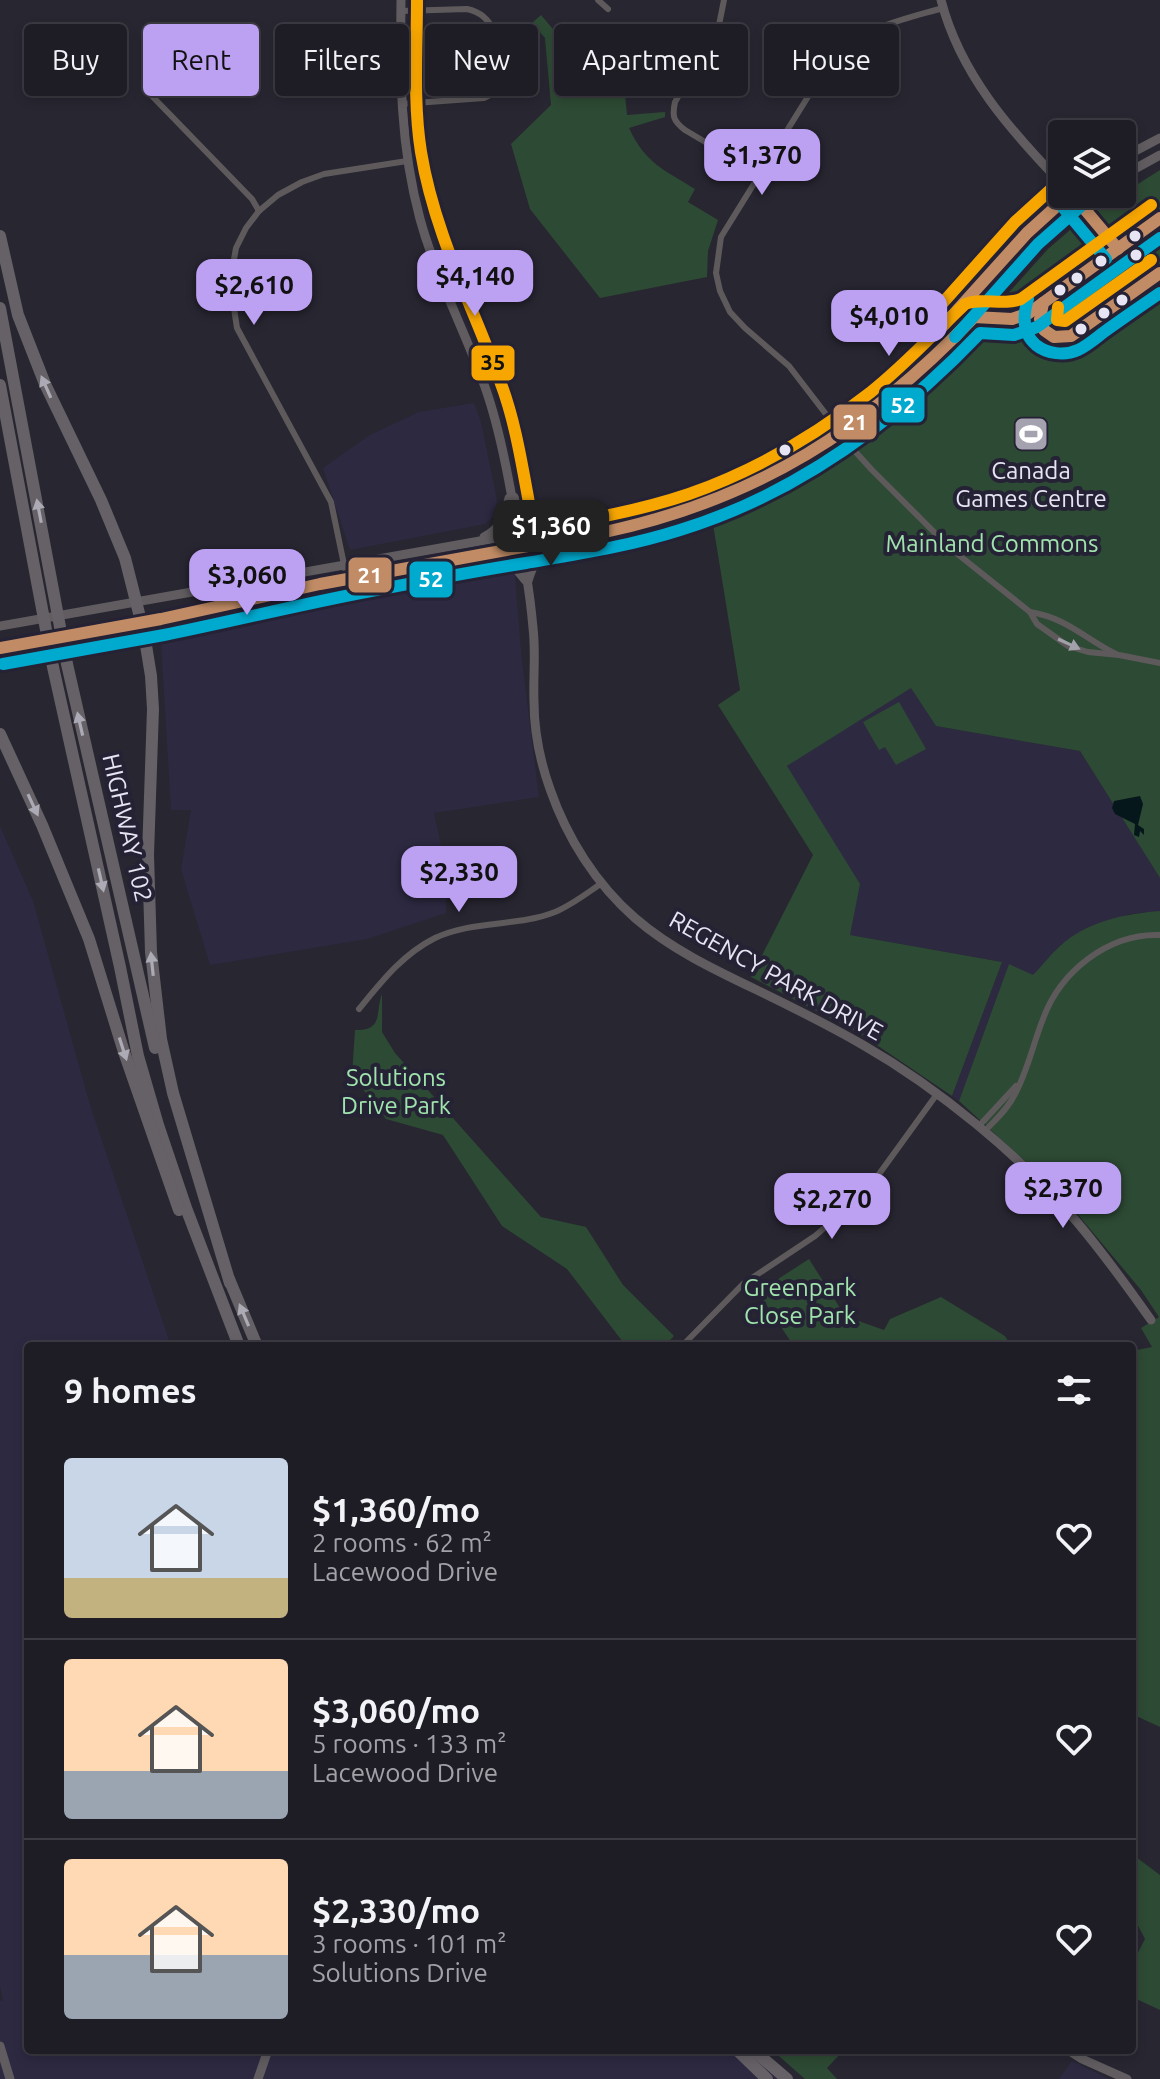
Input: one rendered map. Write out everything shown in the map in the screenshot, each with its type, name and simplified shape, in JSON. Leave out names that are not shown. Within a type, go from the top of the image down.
[{"type":"highway","points":[[0,236],[18,315],[45,384],[125,558],[137,602],[149,661],[153,709],[148,855],[151,952],[161,1039],[173,1093],[230,1283]]},
{"type":"highway","name":"HIGHWAY 102","points":[[0,308],[67,664],[156,1052],[230,1283],[255,1342]]},
{"type":"highway","name":"HIGHWAY 102","points":[[0,385],[53,667],[138,1056],[186,1208],[236,1342]]},
{"type":"highway","points":[[0,734],[89,939],[171,1192],[236,1342]]},
{"type":"highway","points":[[741,2054],[767,2079]]},
{"type":"highway","points":[[758,2054],[787,2079]]},
{"type":"main road","points":[[942,4],[953,37],[991,103],[1014,134],[1048,169]]},
{"type":"main road","name":"REGENCY PARK DRIVE","points":[[401,5],[401,104],[407,161],[427,242],[486,389],[498,431],[528,585],[535,647],[536,733],[549,786],[567,829],[602,883],[635,918],[679,950],[869,1048],[937,1094],[981,1130],[1026,1169],[1075,1220],[1151,1320]]},
{"type":"main road","points":[[1136,151],[1160,138]]},
{"type":"main road","points":[[1136,168],[1160,155]]},
{"type":"main road","points":[[0,648],[478,554],[564,526],[693,494],[735,477],[837,429],[907,364],[1027,233],[1055,208]]},
{"type":"main road","points":[[0,626],[478,540],[560,540],[637,525],[697,508],[781,470],[905,385],[955,338],[1026,254],[1076,208]]},
{"type":"main road","points":[[510,490],[519,507],[532,519],[564,526]]},
{"type":"main road","points":[[478,540],[500,525],[510,490]]},
{"type":"main road","points":[[528,585],[539,555],[560,540]]},
{"type":"main road","points":[[478,554],[507,561],[528,585]]},
{"type":"main road","points":[[0,2046],[6,2078]]},
{"type":"main road","points":[[258,2079],[267,2054]]},
{"type":"main road","points":[[1074,2054],[1127,2079]]},
{"type":"street","points":[[598,0],[608,9]]},
{"type":"street","points":[[724,0],[718,30],[675,102],[673,114],[675,123],[685,130],[759,174]]},
{"type":"street","points":[[942,4],[880,27],[850,42],[827,66],[721,237],[716,273],[720,291],[730,312],[789,366],[872,470],[937,536],[1030,612],[1037,624],[1068,646],[1160,663]]},
{"type":"street","points":[[401,5],[478,11],[497,36],[502,81],[495,93],[484,98],[401,104]]},
{"type":"street","points":[[152,96],[252,199],[259,211]]},
{"type":"street","points":[[347,579],[331,502],[237,328],[230,282],[236,248],[246,228],[259,211],[278,195],[324,174],[407,161]]},
{"type":"street","points":[[1030,612],[1065,622],[1119,655]]},
{"type":"street","points":[[359,1009],[410,953],[434,939],[466,928],[553,913],[602,883]]},
{"type":"street","points":[[981,1130],[1021,1080],[1043,1017],[1069,976],[1088,959],[1116,943],[1160,935]]},
{"type":"street","points":[[686,1342],[743,1284],[815,1236],[854,1202],[874,1181],[937,1094]]},
{"type":"shaded area","points":[[474,403],[495,490],[497,502],[494,516],[485,524],[350,550],[323,468],[370,435],[419,412]]},
{"type":"shaded area","points":[[513,553],[522,661],[539,797],[434,813],[446,869],[446,913],[367,939],[210,965],[181,869],[191,810],[171,810],[161,643],[196,622],[463,576]]},
{"type":"shaded area","points":[[911,687],[936,726],[1080,751],[1160,878],[1160,911],[1129,914],[1061,945],[1033,976],[1009,965],[959,1101],[952,1096],[1002,962],[850,935],[787,766]]},
{"type":"shaded area","points":[[1140,796],[1143,804],[1138,825],[1144,829],[1144,835],[1140,831],[1139,837],[1134,835],[1135,824],[1115,814],[1112,808],[1114,801]]},
{"type":"shaded area","points":[[0,826],[33,901],[90,1105],[170,1342],[24,1342],[24,2054],[764,2054],[789,2079],[0,2079],[0,2001],[3,2000],[0,1986]]},
{"type":"shaded area","points":[[1072,2061],[1109,2079],[1059,2079]]},
{"type":"green space","points":[[541,15],[554,30],[554,96],[625,96],[627,115],[665,112],[665,117],[629,128],[649,158],[695,189],[688,202],[718,220],[708,251],[707,277],[600,298],[530,209],[511,144],[551,105],[545,38],[538,30],[538,24],[532,23]]},
{"type":"green space","name":"Mainland Commons","points":[[1160,170],[1160,878],[1080,751],[936,726],[911,688],[787,766],[860,884],[850,935],[1002,962],[952,1096],[859,1033],[751,977],[813,855],[718,705],[740,690],[712,518],[805,474],[885,419],[943,366],[1048,249],[1096,208],[1136,208],[1136,185]]},
{"type":"green space","points":[[899,702],[926,749],[896,765],[885,747],[879,750],[863,722]]},
{"type":"green space","points":[[1160,911],[1160,1727],[1136,1716],[1136,1350],[1152,1347],[1141,1328],[1159,1317],[1141,1290],[1059,1192],[959,1101],[1009,964],[1033,975],[1070,938],[1094,925],[1133,914]]},
{"type":"green space","name":"Solutions Drive Park","points":[[382,994],[382,1032],[395,1053],[541,1217],[586,1227],[623,1285],[674,1336],[668,1342],[623,1342],[567,1269],[502,1226],[443,1135],[386,1119],[352,1075],[355,1030],[370,1027],[377,1019]]},
{"type":"green space","name":"Greenpark Close Park","points":[[809,1259],[847,1319],[884,1330],[890,1319],[941,1297],[1005,1336],[1009,1342],[791,1342],[758,1292]]},
{"type":"green space","points":[[1136,1857],[1160,1875],[1160,2010],[1136,1999],[1136,1956],[1145,1939],[1136,1922]]},
{"type":"green space","points":[[777,2054],[840,2054],[827,2068],[837,2079],[805,2079]]},
{"type":"transit line","name":"35","points":[[417,0],[417,114],[427,182],[444,240],[506,399],[534,529],[670,500],[714,485],[761,463],[829,423],[871,392],[965,304],[1021,299],[1151,205]]},
{"type":"transit line","name":"35","points":[[931,316],[1015,222],[1048,192]]},
{"type":"transit line","name":"21","points":[[943,326],[1027,233],[1055,208]]},
{"type":"transit line","name":"52","points":[[1063,208],[1106,259]]},
{"type":"transit line","name":"52","points":[[955,337],[1038,244],[1079,208]]},
{"type":"transit line","name":"21","points":[[1084,208],[1118,249]]},
{"type":"transit line","name":"21","points":[[0,648],[161,619],[320,584],[605,532],[712,500],[761,479],[851,426],[934,357],[974,317],[1012,319],[1029,313],[1160,218]]},
{"type":"transit line","name":"52","points":[[3,664],[164,635],[319,601],[604,549],[661,536],[723,515],[804,475],[879,425],[980,333],[1014,335],[1037,327],[1160,238]]},
{"type":"transit line","name":"35","points":[[1058,307],[1057,320],[1065,321],[1151,260]]},
{"type":"transit line","name":"21","points":[[1043,303],[1040,319],[1044,330],[1054,337],[1071,336],[1160,273]]},
{"type":"transit line","name":"52","points":[[1028,299],[1025,317],[1031,340],[1040,348],[1062,353],[1085,346],[1160,293]]},
{"type":"place","name":"Canada Games Centre","points":[[1031,434]]}]
